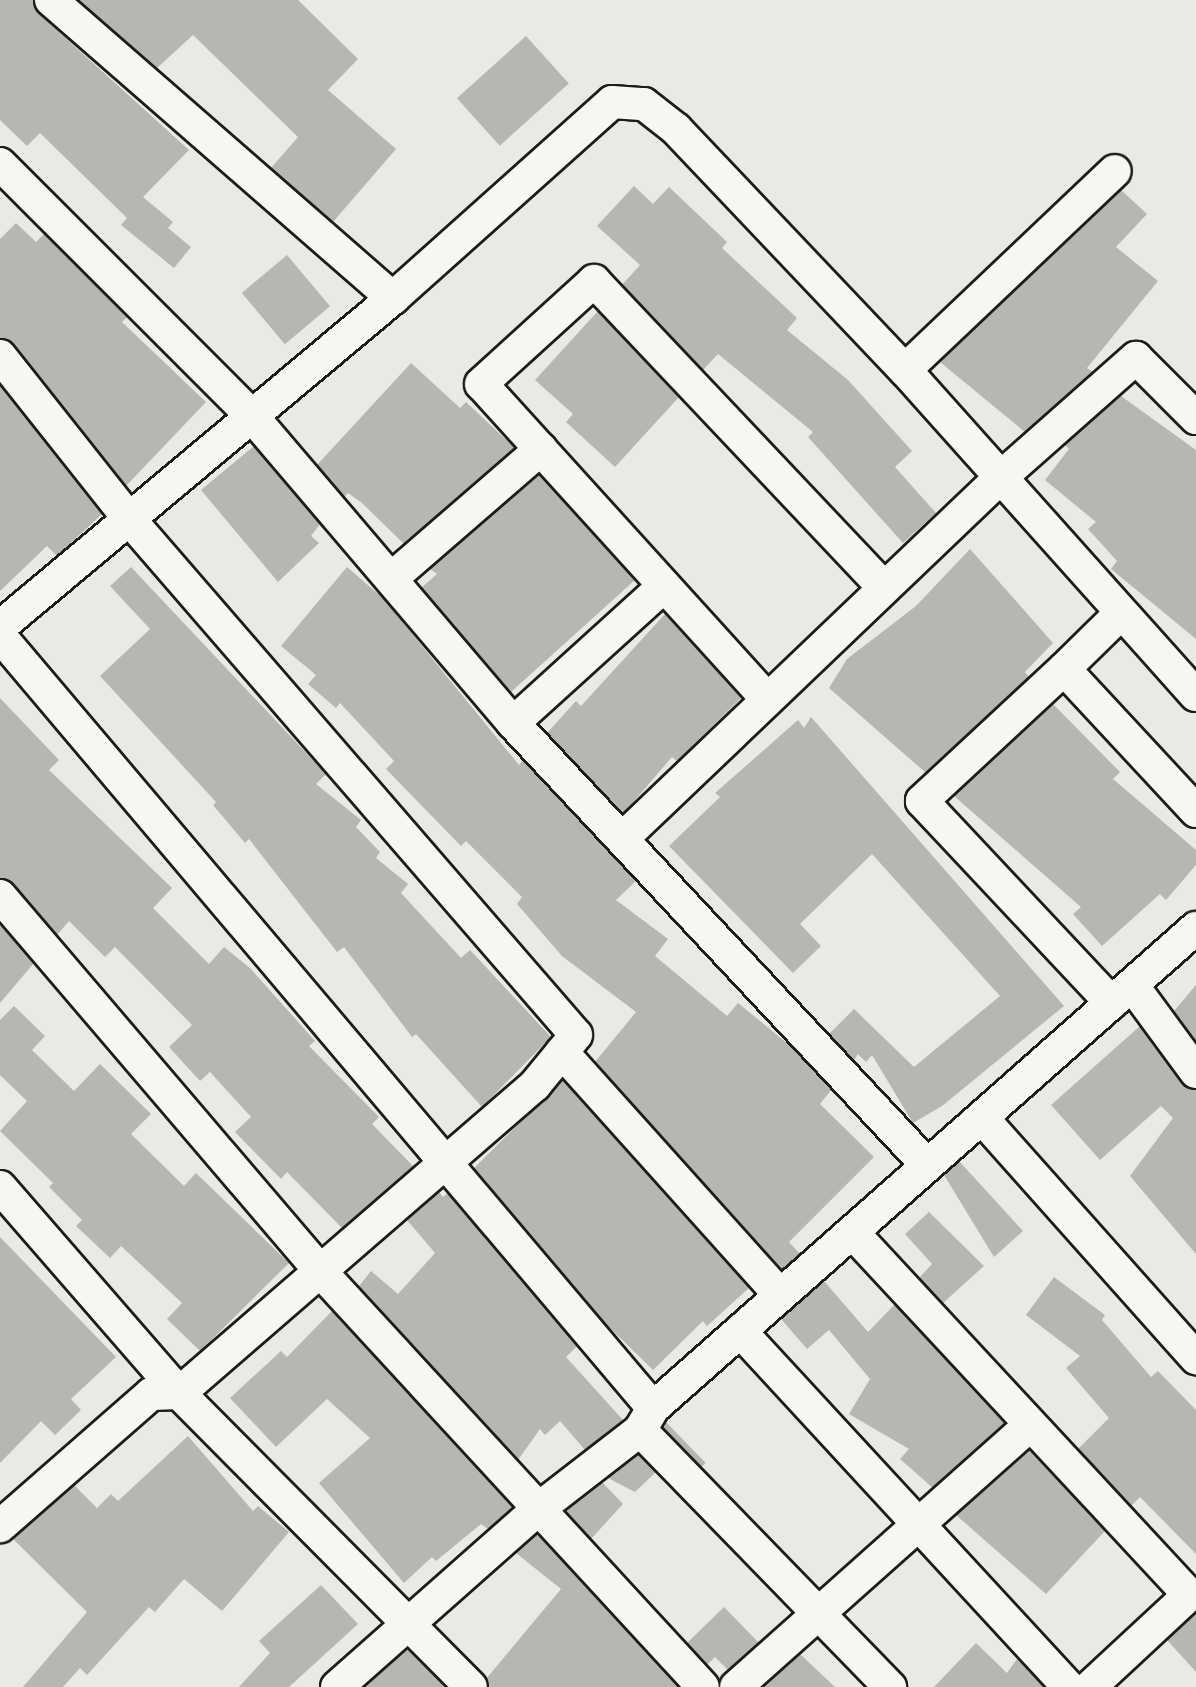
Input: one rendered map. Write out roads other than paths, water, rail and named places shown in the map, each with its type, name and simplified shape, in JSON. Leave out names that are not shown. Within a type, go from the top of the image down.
[{"type":"street","points":[[51,0],[393,298]]},
{"type":"street","points":[[0,627],[393,298],[612,102],[644,104],[676,129],[905,370],[999,479],[1196,695]]},
{"type":"street","points":[[0,164],[251,415],[513,723],[927,1165]]},
{"type":"street","points":[[905,370],[1115,171]]},
{"type":"street","points":[[767,699],[481,384],[594,281],[884,588]]},
{"type":"street","points":[[0,356],[130,520],[576,1035],[535,1085],[178,1393],[151,1394],[0,1526]]},
{"type":"street","points":[[622,838],[999,479],[1136,358],[1196,418]]},
{"type":"street","points":[[392,578],[541,449]]},
{"type":"street","points":[[513,723],[664,586]]},
{"type":"street","points":[[1120,614],[922,801],[1122,994],[1196,1072]]},
{"type":"street","points":[[0,636],[442,1164],[646,1419],[817,1613],[890,1687]]},
{"type":"street","points":[[1064,669],[1196,811]]},
{"type":"street","points":[[0,896],[320,1271],[537,1510],[703,1687]]},
{"type":"street","points":[[337,1687],[537,1510],[646,1419],[780,1295],[1196,928]]},
{"type":"street","points":[[562,1052],[780,1295]]},
{"type":"street","points":[[982,1118],[1196,1358]]},
{"type":"street","points":[[0,1187],[178,1393],[471,1687]]},
{"type":"street","points":[[852,1232],[1189,1595],[1090,1687]]},
{"type":"street","points":[[740,1331],[1068,1687]]},
{"type":"street","points":[[736,1687],[1030,1425]]}]
